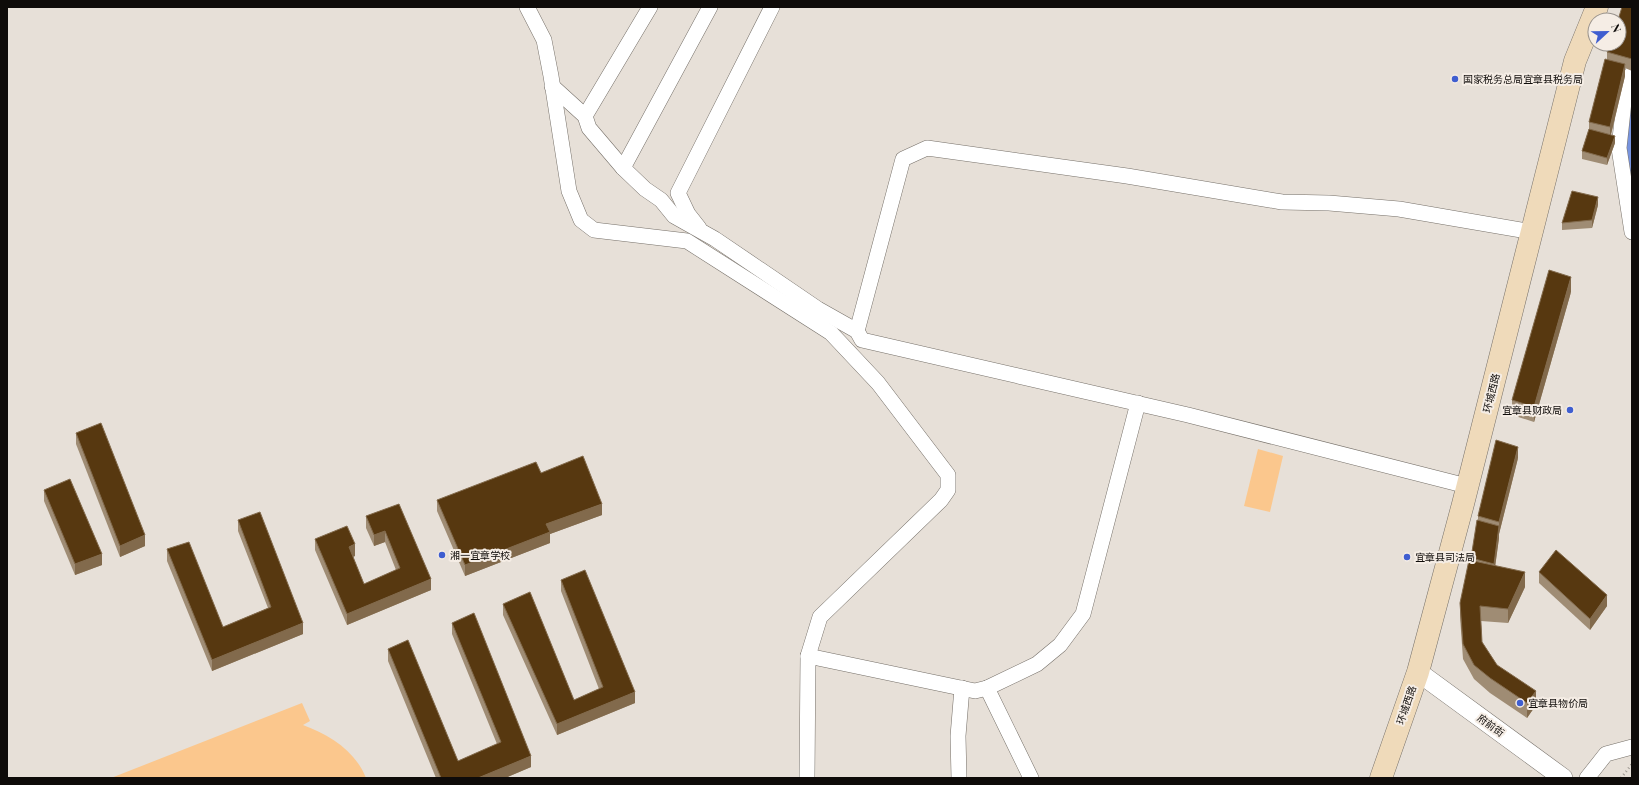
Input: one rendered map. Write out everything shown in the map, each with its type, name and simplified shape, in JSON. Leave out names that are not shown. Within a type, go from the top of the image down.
[{"type":"main road","name":"环城西路","points":[[1382,778],[1418,672],[1575,61],[1597,7]]},
{"type":"street","points":[[527,7],[544,40],[569,191],[581,220],[594,230],[687,241],[831,333],[878,383],[948,475],[948,490],[941,500],[820,617],[808,656],[807,778]]},
{"type":"street","points":[[584,116],[650,7]]},
{"type":"street","points":[[623,168],[710,7]]},
{"type":"street","points":[[704,233],[688,214],[678,192],[772,7]]},
{"type":"street","points":[[1632,73],[1625,92],[1619,148],[1632,232]]},
{"type":"street","points":[[552,86],[584,116],[589,128],[623,168],[645,190],[661,200],[674,216],[715,239],[818,309],[857,331],[862,340],[1138,403],[1467,486]]},
{"type":"street","points":[[857,331],[903,159],[927,148],[1127,176],[1282,202],[1329,203],[1399,209],[1532,232]]},
{"type":"street","points":[[808,656],[976,691],[987,688],[1037,664],[1060,645],[1083,614],[1138,403]]},
{"type":"street","name":"府前街","points":[[1418,672],[1563,778]]},
{"type":"street","points":[[959,778],[958,736],[962,688]]},
{"type":"street","points":[[987,688],[1031,778]]},
{"type":"street","points":[[1587,778],[1606,754],[1632,747]]},
{"type":"path","points":[[1621,778],[1632,764]]},
{"type":"shaded area","points":[[1258,449],[1283,456],[1270,512],[1244,506]]},
{"type":"shaded area","points":[[302,703],[310,721],[303,725],[340,745],[355,759],[366,778],[111,778]]},
{"type":"water","points":[[1632,80],[1632,194],[1626,142]]},
{"type":"building","points":[[1622,7],[1632,7],[1632,59],[1607,52],[1627,52],[1627,12],[1620,12]]},
{"type":"building","points":[[1605,59],[1625,64],[1610,127],[1589,122]]},
{"type":"building","points":[[1589,129],[1615,136],[1607,158],[1582,151]]},
{"type":"building","points":[[1572,191],[1598,197],[1592,220],[1562,223]]},
{"type":"building","points":[[1549,270],[1571,277],[1534,407],[1512,400]]},
{"type":"building","points":[[101,423],[145,535],[120,546],[76,433]]},
{"type":"building","points":[[1496,440],[1518,447],[1499,522],[1478,516]]},
{"type":"building","points":[[583,456],[602,504],[546,524],[550,532],[465,565],[437,500],[536,462],[541,473]]},
{"type":"building","points":[[70,479],[102,554],[75,564],[44,490]]},
{"type":"building","points":[[399,504],[431,579],[347,614],[315,539],[347,526],[355,544],[349,547],[364,584],[400,568],[385,531],[374,535],[366,516]]},
{"type":"building","points":[[260,512],[303,623],[212,660],[167,549],[189,542],[223,627],[271,607],[238,520]]},
{"type":"building","points":[[1477,520],[1499,526],[1494,564],[1471,558]]},
{"type":"building","points":[[1556,550],[1607,595],[1590,619],[1539,572]]},
{"type":"building","points":[[1469,560],[1525,572],[1508,609],[1480,606],[1482,642],[1497,665],[1536,691],[1527,703],[1490,678],[1474,665],[1463,644],[1460,603]]},
{"type":"building","points":[[585,570],[635,692],[557,724],[503,604],[530,592],[574,700],[603,687],[561,580]]},
{"type":"building","points":[[474,613],[531,756],[478,778],[441,778],[388,649],[408,640],[458,761],[501,742],[452,623]]},
{"type":"place","name":"国家税务总局宜章县税务局","points":[[1455,79]]},
{"type":"place","name":"宜章县财政局","points":[[1570,410]]},
{"type":"place","name":"湘一宜章学校","points":[[442,555]]},
{"type":"place","name":"宜章县司法局","points":[[1407,557]]},
{"type":"place","name":"宜章县物价局","points":[[1520,703]]}]
